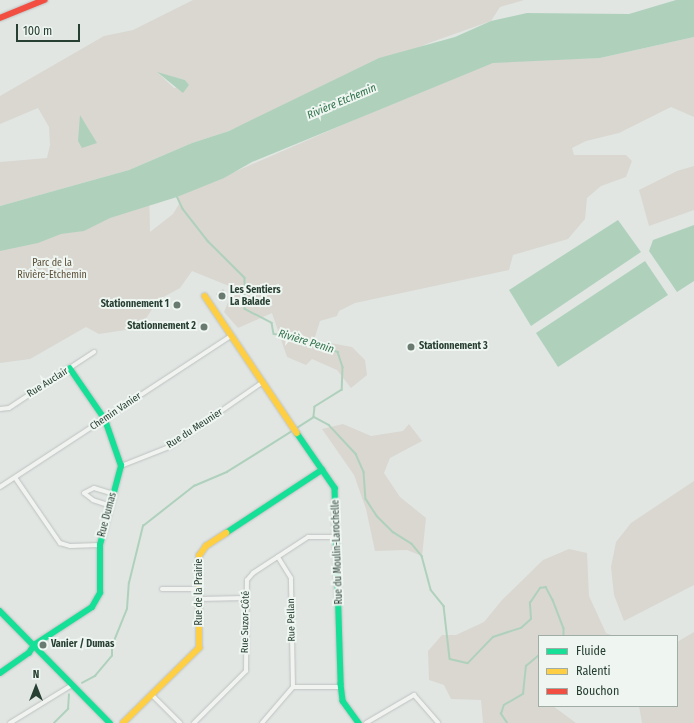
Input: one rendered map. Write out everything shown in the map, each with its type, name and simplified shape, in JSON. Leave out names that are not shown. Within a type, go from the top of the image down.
[{"type":"main road","points":[[0,18],[44,0]]},
{"type":"main road","name":"Rue du Moulin-Larochelle","points":[[205,296],[264,382],[336,493],[343,701],[350,715],[359,723]]},
{"type":"main road","points":[[70,369],[105,420],[121,466]]},
{"type":"main road","name":"Rue Dumas","points":[[0,674],[29,653],[34,645],[97,601],[102,582],[100,545],[121,466]]},
{"type":"main road","name":"Rue de la Prairie","points":[[123,723],[199,648],[199,556],[206,546],[322,470]]},
{"type":"main road","points":[[1,614],[34,645],[110,723]]},
{"type":"street","name":"Chemin Vanier","points":[[0,488],[16,479],[232,335]]},
{"type":"street","name":"Rue Auclair","points":[[0,410],[9,408],[94,352]]},
{"type":"street","name":"Rue du Meunier","points":[[121,466],[169,447],[264,382]]},
{"type":"street","points":[[16,479],[60,543],[70,546],[100,545]]},
{"type":"street","points":[[111,506],[93,500],[84,493],[94,488],[114,494]]},
{"type":"street","name":"Rue Suzor-Côté","points":[[194,723],[246,671],[245,598],[250,577],[308,537],[337,537]]},
{"type":"street","name":"Rue Pellan","points":[[278,557],[291,578],[293,687]]},
{"type":"street","points":[[162,589],[198,589]]},
{"type":"street","points":[[198,599],[245,598]]},
{"type":"street","points":[[10,723],[72,685]]},
{"type":"street","points":[[262,723],[293,687],[342,686]]},
{"type":"street","points":[[152,694],[180,723]]},
{"type":"street","points":[[366,723],[414,695],[438,723]]},
{"type":"green space","points":[[193,0],[524,0],[500,7],[491,21],[429,43],[229,131],[192,143],[129,170],[0,206],[0,162],[47,158],[50,145],[49,127],[38,108],[0,124],[0,96],[104,36],[133,30]],"holes":[[[158,73],[185,80],[189,86],[174,88]]]},
{"type":"green space","name":"Parc de la Rivière-Etchemin","points":[[694,37],[694,117],[671,107],[619,133],[586,141],[572,148],[574,155],[626,155],[632,161],[626,177],[601,186],[587,198],[585,219],[568,239],[513,255],[509,270],[355,303],[339,311],[337,316],[320,321],[314,340],[352,347],[365,360],[367,375],[351,388],[337,370],[312,359],[306,365],[287,357],[272,313],[238,328],[224,312],[234,288],[192,271],[180,288],[158,300],[145,320],[132,329],[99,334],[86,327],[30,359],[0,363],[0,230],[149,186],[150,232],[173,214],[179,204],[177,197],[457,75],[493,63],[513,60],[600,58]]},
{"type":"green space","points":[[694,166],[694,210],[649,226],[639,190],[677,171]]},
{"type":"green space","points":[[343,424],[371,436],[403,431],[409,424],[422,441],[390,458],[384,473],[400,497],[426,518],[422,556],[407,550],[375,551],[366,509],[354,475],[322,429]]},
{"type":"green space","points":[[694,481],[694,585],[624,621],[614,595],[611,567],[616,542],[631,523]]},
{"type":"green space","points":[[569,549],[587,553],[589,596],[606,633],[611,635],[538,635],[538,707],[554,707],[576,723],[483,723],[481,700],[451,699],[444,685],[429,680],[428,651],[442,635],[456,635],[484,622],[502,600],[543,560]]},
{"type":"green space","points":[[694,632],[694,723],[642,723],[639,707],[678,707],[678,641]]},
{"type":"water","name":"Rivière Etchemin","points":[[676,0],[694,0],[694,37],[600,58],[493,63],[252,162],[224,178],[177,197],[110,218],[84,231],[61,234],[38,243],[0,251],[0,206],[129,170],[192,143],[229,131],[379,58],[455,37],[491,21],[527,13],[629,14]]},
{"type":"water","points":[[157,72],[185,80],[189,85],[183,93]]},
{"type":"water","points":[[80,115],[97,143],[82,148],[78,141]]},
{"type":"water","points":[[618,220],[641,252],[531,326],[509,290]]},
{"type":"water","points":[[694,225],[694,281],[677,292],[649,251],[653,240]]},
{"type":"water","points":[[645,261],[668,295],[558,367],[536,333]]},
{"type":"building","name":"Les Sentiers La Balade","points":[[223,289],[228,297],[221,302],[216,294]]},
{"type":"waterway","name":"Rivière Penin","points":[[177,196],[183,209],[208,241],[245,278],[245,309],[272,323],[274,334],[298,337],[338,352],[343,367],[342,390],[315,407],[314,417],[329,425],[356,454],[364,472],[366,499],[377,516],[393,532],[412,544],[422,556],[431,590],[444,606],[450,659],[468,663],[493,637],[521,628],[531,619],[530,603],[540,588],[546,587],[553,600],[564,628],[564,635]]},
{"type":"waterway","points":[[297,428],[314,417]]},
{"type":"waterway","points":[[82,683],[95,676],[112,656],[112,646],[127,609],[129,583],[143,526],[194,486],[227,472],[294,430]]},
{"type":"waterway","name":"Rivière Penin","points":[[507,723],[501,714],[504,705],[523,694],[526,666],[538,656]]},
{"type":"waterway","points":[[54,723],[68,709],[69,695]]},
{"type":"traffic: fast","points":[[0,673],[29,653],[34,645],[92,607],[100,593],[100,545],[121,466],[105,420],[70,369]]},
{"type":"traffic: fast","points":[[297,433],[335,488],[341,684],[343,701],[359,723]]},
{"type":"traffic: fast","points":[[226,533],[322,470]]},
{"type":"traffic: fast","points":[[0,611],[110,723]]},
{"type":"traffic: slow","points":[[205,296],[297,433]]},
{"type":"traffic: slow","points":[[123,723],[199,648],[199,556],[206,546],[226,533]]},
{"type":"traffic: jam","points":[[0,18],[44,0]]},
{"type":"place","name":"Les Sentiers La Balade","points":[[222,296]]},
{"type":"place","name":"Stationnement 1","points":[[177,305]]},
{"type":"place","name":"Stationnement 2","points":[[204,327]]},
{"type":"place","name":"Stationnement 3","points":[[411,347]]},
{"type":"place","name":"Vanier / Dumas","points":[[43,645]]}]
